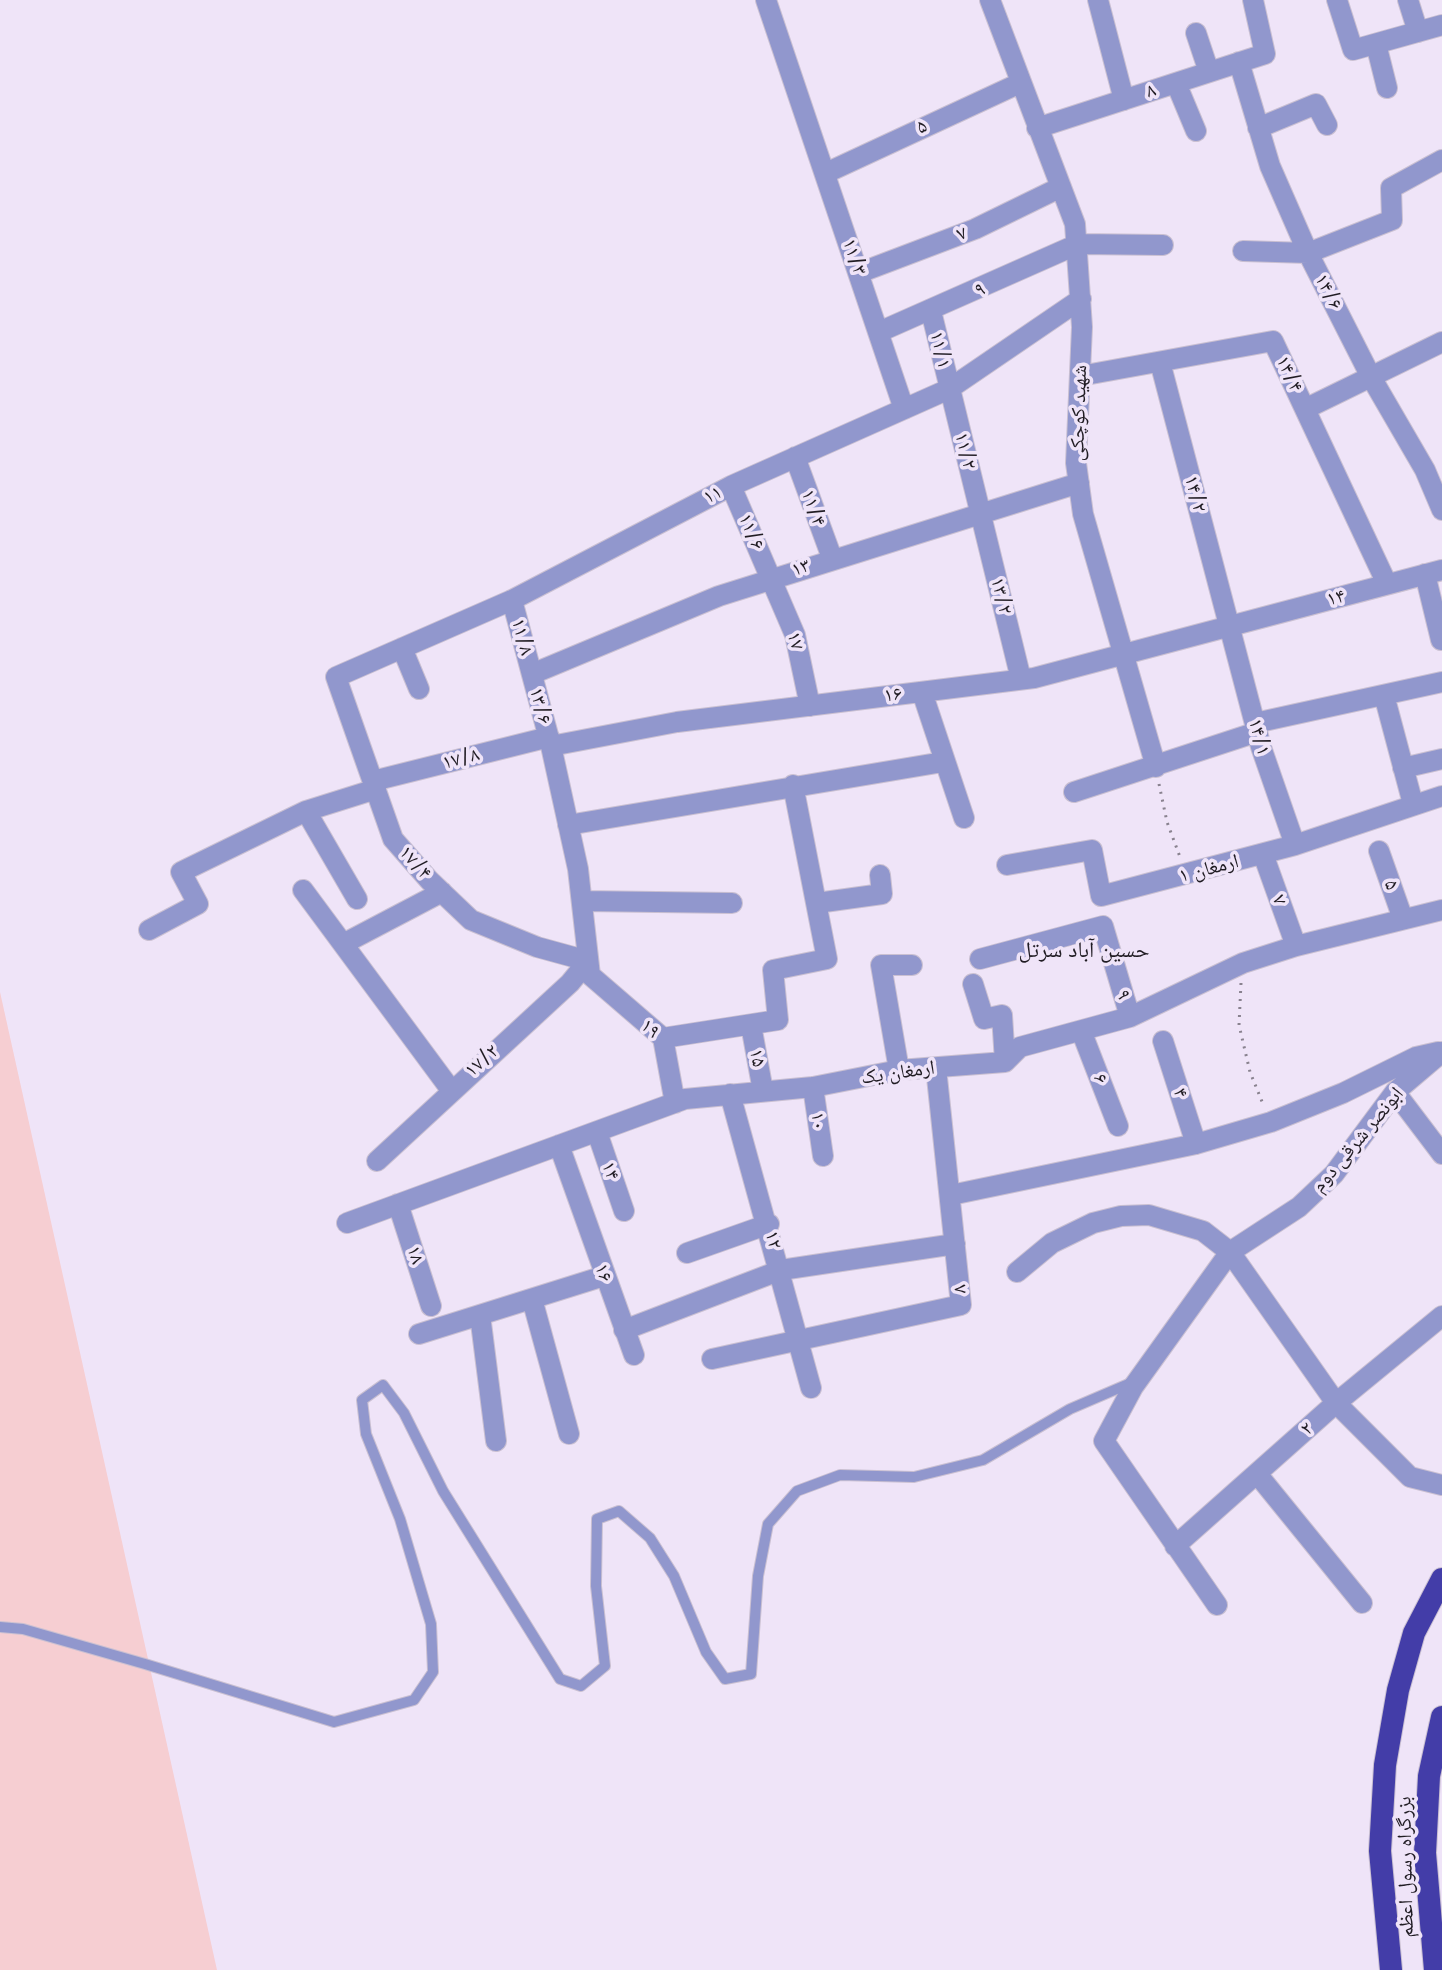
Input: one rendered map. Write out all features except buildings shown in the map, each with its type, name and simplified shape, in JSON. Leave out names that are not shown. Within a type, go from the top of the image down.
[{"type":"highway","name":"بزرگراه رسول اعظم","points":[[1391,1970],[1380,1851],[1385,1765],[1398,1690],[1414,1633],[1442,1579]]},
{"type":"highway","name":"بزرگراه رسول اعظم","points":[[1435,1970],[1425,1853],[1429,1776],[1442,1717]]},
{"type":"street","name":"۱۱/۳","points":[[766,0],[904,409]]},
{"type":"street","name":"شهید کوچکی","points":[[990,0],[1075,224],[1081,299],[1076,463],[1083,514],[1156,767]]},
{"type":"street","name":"۸","points":[[1037,128],[1265,54],[1253,0]]},
{"type":"street","points":[[1337,0],[1353,50],[1442,25]]},
{"type":"street","points":[[1408,0],[1418,32]]},
{"type":"street","points":[[1102,1],[1124,100]]},
{"type":"street","points":[[1196,33],[1209,72]]},
{"type":"street","points":[[1376,44],[1387,88]]},
{"type":"street","name":"۱۴/۶","points":[[1239,62],[1258,128],[1308,253],[1371,377],[1425,470],[1442,510]]},
{"type":"street","name":"۵","points":[[826,173],[1020,83]]},
{"type":"street","points":[[1176,83],[1196,131]]},
{"type":"street","points":[[1258,128],[1316,104],[1327,125]]},
{"type":"street","points":[[1243,251],[1308,253],[1392,220],[1391,188],[1442,160]]},
{"type":"street","name":"۷","points":[[859,273],[975,229],[1061,187]]},
{"type":"street","points":[[1078,244],[1163,245]]},
{"type":"street","name":"۹","points":[[879,332],[1078,244]]},
{"type":"street","name":"۱۱","points":[[336,677],[512,600],[731,486],[949,389],[1081,299]]},
{"type":"street","name":"۱۱/۱","points":[[931,311],[949,389]]},
{"type":"street","name":"۱۴/۴","points":[[1080,376],[1273,341],[1387,584]]},
{"type":"street","points":[[1305,409],[1442,342]]},
{"type":"street","name":"۱۴/۲","points":[[1160,362],[1230,626]]},
{"type":"street","name":"۱۱/۲","points":[[949,389],[981,513]]},
{"type":"street","name":"۱۱/۴","points":[[795,457],[832,558]]},
{"type":"street","name":"۱۳","points":[[532,674],[719,596],[832,558],[1079,483]]},
{"type":"street","name":"۱۱/۶","points":[[731,486],[771,579]]},
{"type":"street","name":"۱۳/۲","points":[[981,513],[1021,679]]},
{"type":"street","points":[[1434,572],[1441,640]]},
{"type":"street","name":"۱۴","points":[[1230,626],[1434,572]]},
{"type":"street","name":"۱۷","points":[[771,579],[795,635],[810,706]]},
{"type":"street","name":"۱۱/۸","points":[[512,600],[532,674]]},
{"type":"street","name":"۱۶","points":[[550,741],[1021,679],[1230,626]]},
{"type":"street","name":"۱۴/۱","points":[[1230,626],[1256,727],[1295,845]]},
{"type":"street","points":[[402,648],[419,689]]},
{"type":"street","name":"۱۳/۶","points":[[532,674],[568,825],[582,901],[589,968]]},
{"type":"street","name":"۱۷/۴","points":[[336,677],[393,839],[471,920],[589,968]]},
{"type":"street","points":[[1074,792],[1156,767],[1256,727],[1442,682]]},
{"type":"street","points":[[922,692],[964,818]]},
{"type":"street","points":[[1384,695],[1413,804]]},
{"type":"street","name":"۱۷/۸","points":[[149,930],[198,904],[181,872],[306,811],[375,785],[550,741]]},
{"type":"street","points":[[1403,768],[1442,759]]},
{"type":"street","points":[[568,825],[943,762]]},
{"type":"street","points":[[663,1038],[778,1020],[773,970],[827,959],[793,785]]},
{"type":"street","name":"ارمغان ۱","points":[[1007,865],[1092,850],[1101,896],[1295,845],[1442,796]]},
{"type":"street","points":[[306,811],[357,899]]},
{"type":"street","name":"۵","points":[[1379,851],[1403,919]]},
{"type":"street","name":"۷","points":[[1263,854],[1296,946]]},
{"type":"street","points":[[817,903],[882,894],[880,875]]},
{"type":"street","points":[[303,890],[451,1090]]},
{"type":"street","points":[[343,944],[442,892]]},
{"type":"street","points":[[582,901],[732,903]]},
{"type":"street","name":"ارمغان یک","points":[[347,1223],[675,1103],[730,1094],[813,1087],[899,1070],[1005,1062],[1020,1047],[1082,1033],[1130,1017],[1243,963],[1296,946],[1442,910]]},
{"type":"street","name":"۹","points":[[980,959],[1103,926],[1130,1017]]},
{"type":"street","points":[[899,1070],[881,965],[912,965]]},
{"type":"street","name":"۱۹","points":[[589,968],[663,1038],[675,1103]]},
{"type":"street","name":"۱۷/۲","points":[[377,1161],[451,1090],[589,968]]},
{"type":"street","points":[[973,984],[984,1019],[1002,1015],[1005,1062]]},
{"type":"street","name":"۱۵","points":[[751,1025],[763,1091]]},
{"type":"street","name":"۶","points":[[1082,1033],[1118,1126]]},
{"type":"street","name":"۴","points":[[1163,1041],[1196,1144]]},
{"type":"street","points":[[951,1195],[1196,1144],[1271,1122],[1343,1093],[1416,1057],[1442,1052]]},
{"type":"street","name":"ابونصر شرقی دوم","points":[[1230,1252],[1299,1207],[1334,1174],[1395,1092],[1442,1052]]},
{"type":"street","name":"۸","points":[[712,1359],[961,1305],[936,1068]]},
{"type":"street","name":"۱۰","points":[[813,1087],[823,1156]]},
{"type":"street","points":[[1395,1092],[1442,1154]]},
{"type":"street","name":"۱۲","points":[[730,1094],[769,1224],[811,1388]]},
{"type":"street","name":"۱۴","points":[[597,1132],[624,1211]]},
{"type":"street","name":"۱۶","points":[[559,1145],[634,1355]]},
{"type":"street","name":"۱۸","points":[[398,1204],[431,1306]]},
{"type":"street","points":[[1017,1272],[1052,1243],[1093,1223],[1121,1216],[1149,1215],[1203,1231],[1230,1252],[1336,1403],[1410,1477],[1442,1485]]},
{"type":"street","points":[[687,1253],[769,1224]]},
{"type":"street","points":[[624,1330],[781,1270],[955,1244]]},
{"type":"street","points":[[1217,1605],[1104,1441],[1139,1380],[1230,1252]]},
{"type":"street","points":[[419,1334],[604,1276]]},
{"type":"street","points":[[532,1299],[569,1434]]},
{"type":"street","points":[[480,1315],[496,1441]]},
{"type":"street","name":"۲","points":[[1175,1546],[1336,1403],[1442,1316]]},
{"type":"street","points":[[1258,1475],[1362,1603]]},
{"type":"lane","points":[[0,1627],[23,1629],[130,1659],[334,1722],[414,1700],[433,1672],[431,1624],[400,1519],[366,1434],[362,1400],[383,1385],[404,1413],[443,1491],[560,1679],[581,1686],[605,1666],[596,1586],[597,1519],[619,1511],[650,1538],[666,1563],[706,1652],[725,1679],[751,1674],[758,1576],[768,1524],[797,1491],[840,1475],[914,1477],[983,1460],[1070,1409],[1139,1380]]},
{"type":"path","points":[[1156,767],[1167,822],[1186,876]]},
{"type":"path","points":[[1243,963],[1239,1025],[1250,1072],[1271,1122]]},
{"type":"shaded area","points":[[0,992],[217,1970],[0,1970]]},
{"type":"district","name":"حسین آباد سرتل","points":[[1084,951]]}]
